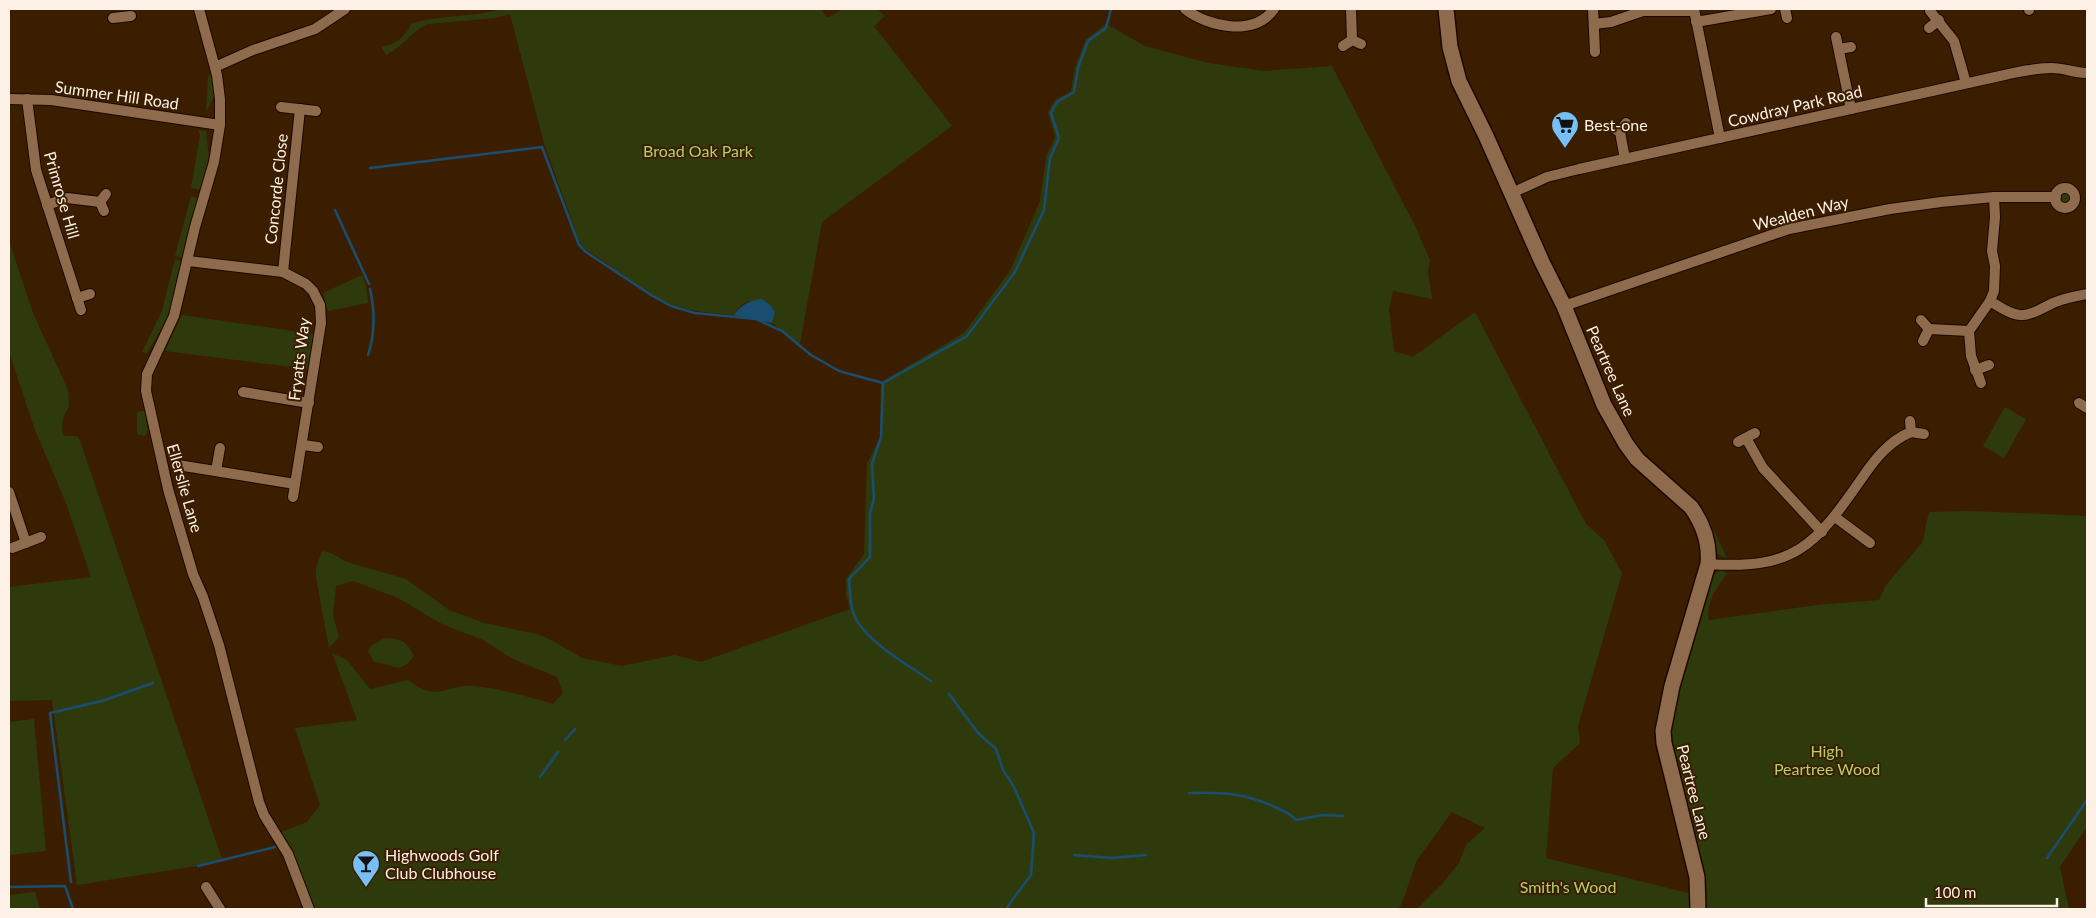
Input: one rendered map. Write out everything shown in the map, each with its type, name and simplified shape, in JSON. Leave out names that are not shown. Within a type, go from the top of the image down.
[{"type":"street","name":"Ellerslie Lane","points":[[199,9],[215,67],[220,99],[220,125],[214,162],[174,316],[147,374],[148,403],[168,489],[193,574],[203,596],[219,644],[259,802],[264,815],[288,854],[309,909]]},
{"type":"street","points":[[215,67],[253,50],[315,29],[345,9]]},
{"type":"street","points":[[1184,9],[1195,17],[1230,27],[1261,21],[1274,9]]},
{"type":"street","points":[[1351,9],[1352,43]]},
{"type":"street","name":"Peartree Lane","points":[[1446,9],[1450,47],[1459,81],[1564,306],[1604,405],[1626,444],[1642,464],[1691,507],[1707,539],[1708,564],[1672,686],[1664,731],[1664,743],[1697,877],[1698,909]]},
{"type":"street","points":[[1593,9],[1596,52]]},
{"type":"street","points":[[1696,22],[1771,9]]},
{"type":"street","points":[[1594,24],[1611,22],[1643,11],[1694,10],[1720,138]]},
{"type":"street","points":[[1930,11],[1954,41],[1966,83]]},
{"type":"street","points":[[1929,28],[1938,20]]},
{"type":"street","points":[[1836,37],[1851,109]]},
{"type":"street","points":[[1839,49],[1851,47]]},
{"type":"street","name":"Cowdray Park Road","points":[[1512,193],[1547,178],[1625,159],[1966,83],[2039,68],[2055,68],[2076,73],[2087,73]]},
{"type":"street","name":"Summer Hill Road","points":[[9,99],[51,100],[220,125]]},
{"type":"street","name":"Primrose Hill","points":[[27,99],[36,170],[82,310]]},
{"type":"street","points":[[281,107],[316,111]]},
{"type":"street","name":"Concorde Close","points":[[283,272],[300,109]]},
{"type":"street","points":[[1618,127],[1625,159]]},
{"type":"street","name":"Wealden Way","points":[[1564,306],[1789,229],[1890,209],[1994,197],[2056,197],[2059,191],[2066,188],[2073,192],[2076,198],[2087,199]]},
{"type":"street","points":[[1981,382],[1970,356],[1969,331],[1990,301],[1994,291],[1995,279],[1992,251],[1995,217],[1994,197]]},
{"type":"street","points":[[47,205],[67,198],[103,202]]},
{"type":"street","name":"Fryatts Way","points":[[188,261],[283,272],[306,284],[313,291],[320,305],[321,323],[303,445],[293,497]]},
{"type":"street","points":[[77,298],[90,294]]},
{"type":"street","points":[[1990,301],[2008,313],[2022,316],[2034,314],[2062,300],[2087,294]]},
{"type":"street","points":[[1921,320],[1929,329],[1969,331]]},
{"type":"street","points":[[1923,341],[1929,329]]},
{"type":"street","points":[[1976,370],[1989,365]]},
{"type":"street","points":[[243,392],[309,403]]},
{"type":"street","points":[[1910,421],[1911,432]]},
{"type":"street","points":[[1708,564],[1736,566],[1768,563],[1786,557],[1803,547],[1822,532],[1835,517],[1879,455],[1901,436],[1911,432],[1924,434]]},
{"type":"street","points":[[1746,438],[1763,468],[1822,532]]},
{"type":"street","points":[[303,445],[318,446]]},
{"type":"street","points":[[216,471],[220,448]]},
{"type":"street","points":[[178,465],[296,484]]},
{"type":"street","points":[[9,492],[26,543]]},
{"type":"street","points":[[1835,517],[1870,543]]},
{"type":"street","points":[[12,548],[42,537]]},
{"type":"street","points":[[206,887],[220,909]]},
{"type":"green space","name":"Broad Oak Park","points":[[502,9],[821,9],[827,18],[843,9],[877,9],[885,16],[874,26],[952,126],[822,222],[800,344],[772,323],[775,312],[749,301],[741,305],[734,315],[696,311],[673,305],[640,288],[580,244],[544,143],[510,14],[495,18],[428,24],[386,55],[381,46],[391,45],[399,40],[411,24]]},
{"type":"green space","name":"Smith's Wood","points":[[1106,24],[1145,46],[1208,63],[1264,71],[1332,66],[1416,228],[1430,260],[1428,272],[1432,299],[1393,291],[1389,309],[1394,351],[1413,357],[1475,312],[1586,524],[1604,540],[1622,573],[1578,726],[1580,743],[1553,768],[1546,858],[1688,893],[1691,895],[1693,909],[1417,909],[1442,884],[1459,863],[1466,845],[1485,828],[1452,812],[1417,860],[1402,903],[1398,909],[312,909],[279,833],[307,822],[320,805],[295,728],[357,720],[332,653],[347,660],[370,689],[408,680],[427,691],[435,692],[464,686],[474,686],[514,693],[553,704],[563,693],[557,677],[513,659],[483,640],[442,624],[398,598],[353,581],[336,586],[333,615],[339,637],[329,648],[316,577],[316,568],[322,551],[331,553],[347,562],[406,579],[449,610],[484,623],[537,634],[582,658],[622,666],[675,655],[701,662],[850,609],[846,595],[846,579],[864,554],[867,464],[880,437],[881,382],[964,333],[1010,271],[1040,201],[1046,157],[1055,137],[1048,112],[1055,100],[1071,91],[1075,67],[1086,39]]},
{"type":"green space","points":[[211,71],[215,94],[206,113],[208,78]]},
{"type":"green space","points":[[198,130],[206,131],[209,157],[201,190],[191,188],[200,135]]},
{"type":"green space","points":[[2065,191],[2070,193],[2072,198],[2070,203],[2065,205],[2060,203],[2058,198],[2060,193]]},
{"type":"green space","points":[[191,196],[200,199],[183,258],[175,256]]},
{"type":"green space","points":[[9,241],[33,313],[68,390],[69,407],[62,425],[64,436],[77,436],[80,441],[222,859],[196,866],[77,885],[52,700],[9,701],[9,587],[91,577],[66,503],[35,430],[9,352]]},
{"type":"green space","points":[[175,259],[183,262],[170,314],[147,353],[142,352],[162,311]]},
{"type":"green space","points":[[362,275],[366,286],[368,303],[328,311],[323,293]]},
{"type":"green space","points":[[182,315],[314,334],[308,369],[165,351]]},
{"type":"green space","points":[[2005,407],[2026,419],[2004,458],[1983,446]]},
{"type":"green space","points":[[144,411],[148,430],[145,436],[137,434],[137,413]]},
{"type":"green space","name":"High Peartree Wood","points":[[1972,511],[2087,516],[2087,827],[2060,867],[2069,909],[1704,909],[1670,733],[1680,674],[1709,581],[1714,574],[1722,570],[1727,573],[1710,601],[1709,620],[1817,605],[1879,600],[1886,585],[1922,543],[1930,512]]},
{"type":"green space","points":[[1710,522],[1727,558],[1717,554],[1712,546],[1708,523]]},
{"type":"green space","points":[[385,638],[403,642],[409,647],[414,656],[404,666],[400,667],[374,662],[368,651],[372,645]]},
{"type":"green space","points":[[34,719],[46,851],[9,855],[9,722]]},
{"type":"green space","points":[[35,892],[40,909],[9,909],[9,895]]},
{"type":"water","points":[[762,299],[775,312],[772,323],[734,315],[746,304]]},
{"type":"waterway","points":[[931,681],[872,639],[857,621],[851,601],[849,579],[870,557],[870,514],[874,498],[872,464],[881,437],[883,383],[967,336],[1015,272],[1044,210],[1050,158],[1059,138],[1051,113],[1057,102],[1074,92],[1078,68],[1088,41],[1106,28],[1111,9]]},
{"type":"waterway","points":[[370,168],[542,147],[579,245],[586,252],[671,306],[695,313],[756,319],[782,331],[811,355],[839,371],[883,383]]},
{"type":"waterway","points":[[335,210],[369,284]]},
{"type":"waterway","points":[[368,355],[374,322],[370,289]]},
{"type":"waterway","points":[[71,882],[50,713],[102,701],[153,683]]},
{"type":"waterway","points":[[949,694],[978,733],[996,749],[1003,770],[1014,787],[1034,833],[1031,875],[1007,909]]},
{"type":"waterway","points":[[565,740],[575,729]]},
{"type":"waterway","points":[[540,777],[558,752]]},
{"type":"waterway","points":[[1189,793],[1223,793],[1244,796],[1282,810],[1296,820],[1323,815],[1343,816]]},
{"type":"waterway","points":[[2047,858],[2087,800]]},
{"type":"waterway","points":[[198,866],[275,847]]},
{"type":"waterway","points":[[1074,855],[1112,858],[1146,855]]},
{"type":"waterway","points":[[9,887],[65,886],[73,909]]},
{"type":"place","name":"Best-one","points":[[1565,149]]},
{"type":"place","name":"Highwoods Golf Club Clubhouse","points":[[366,888]]}]
